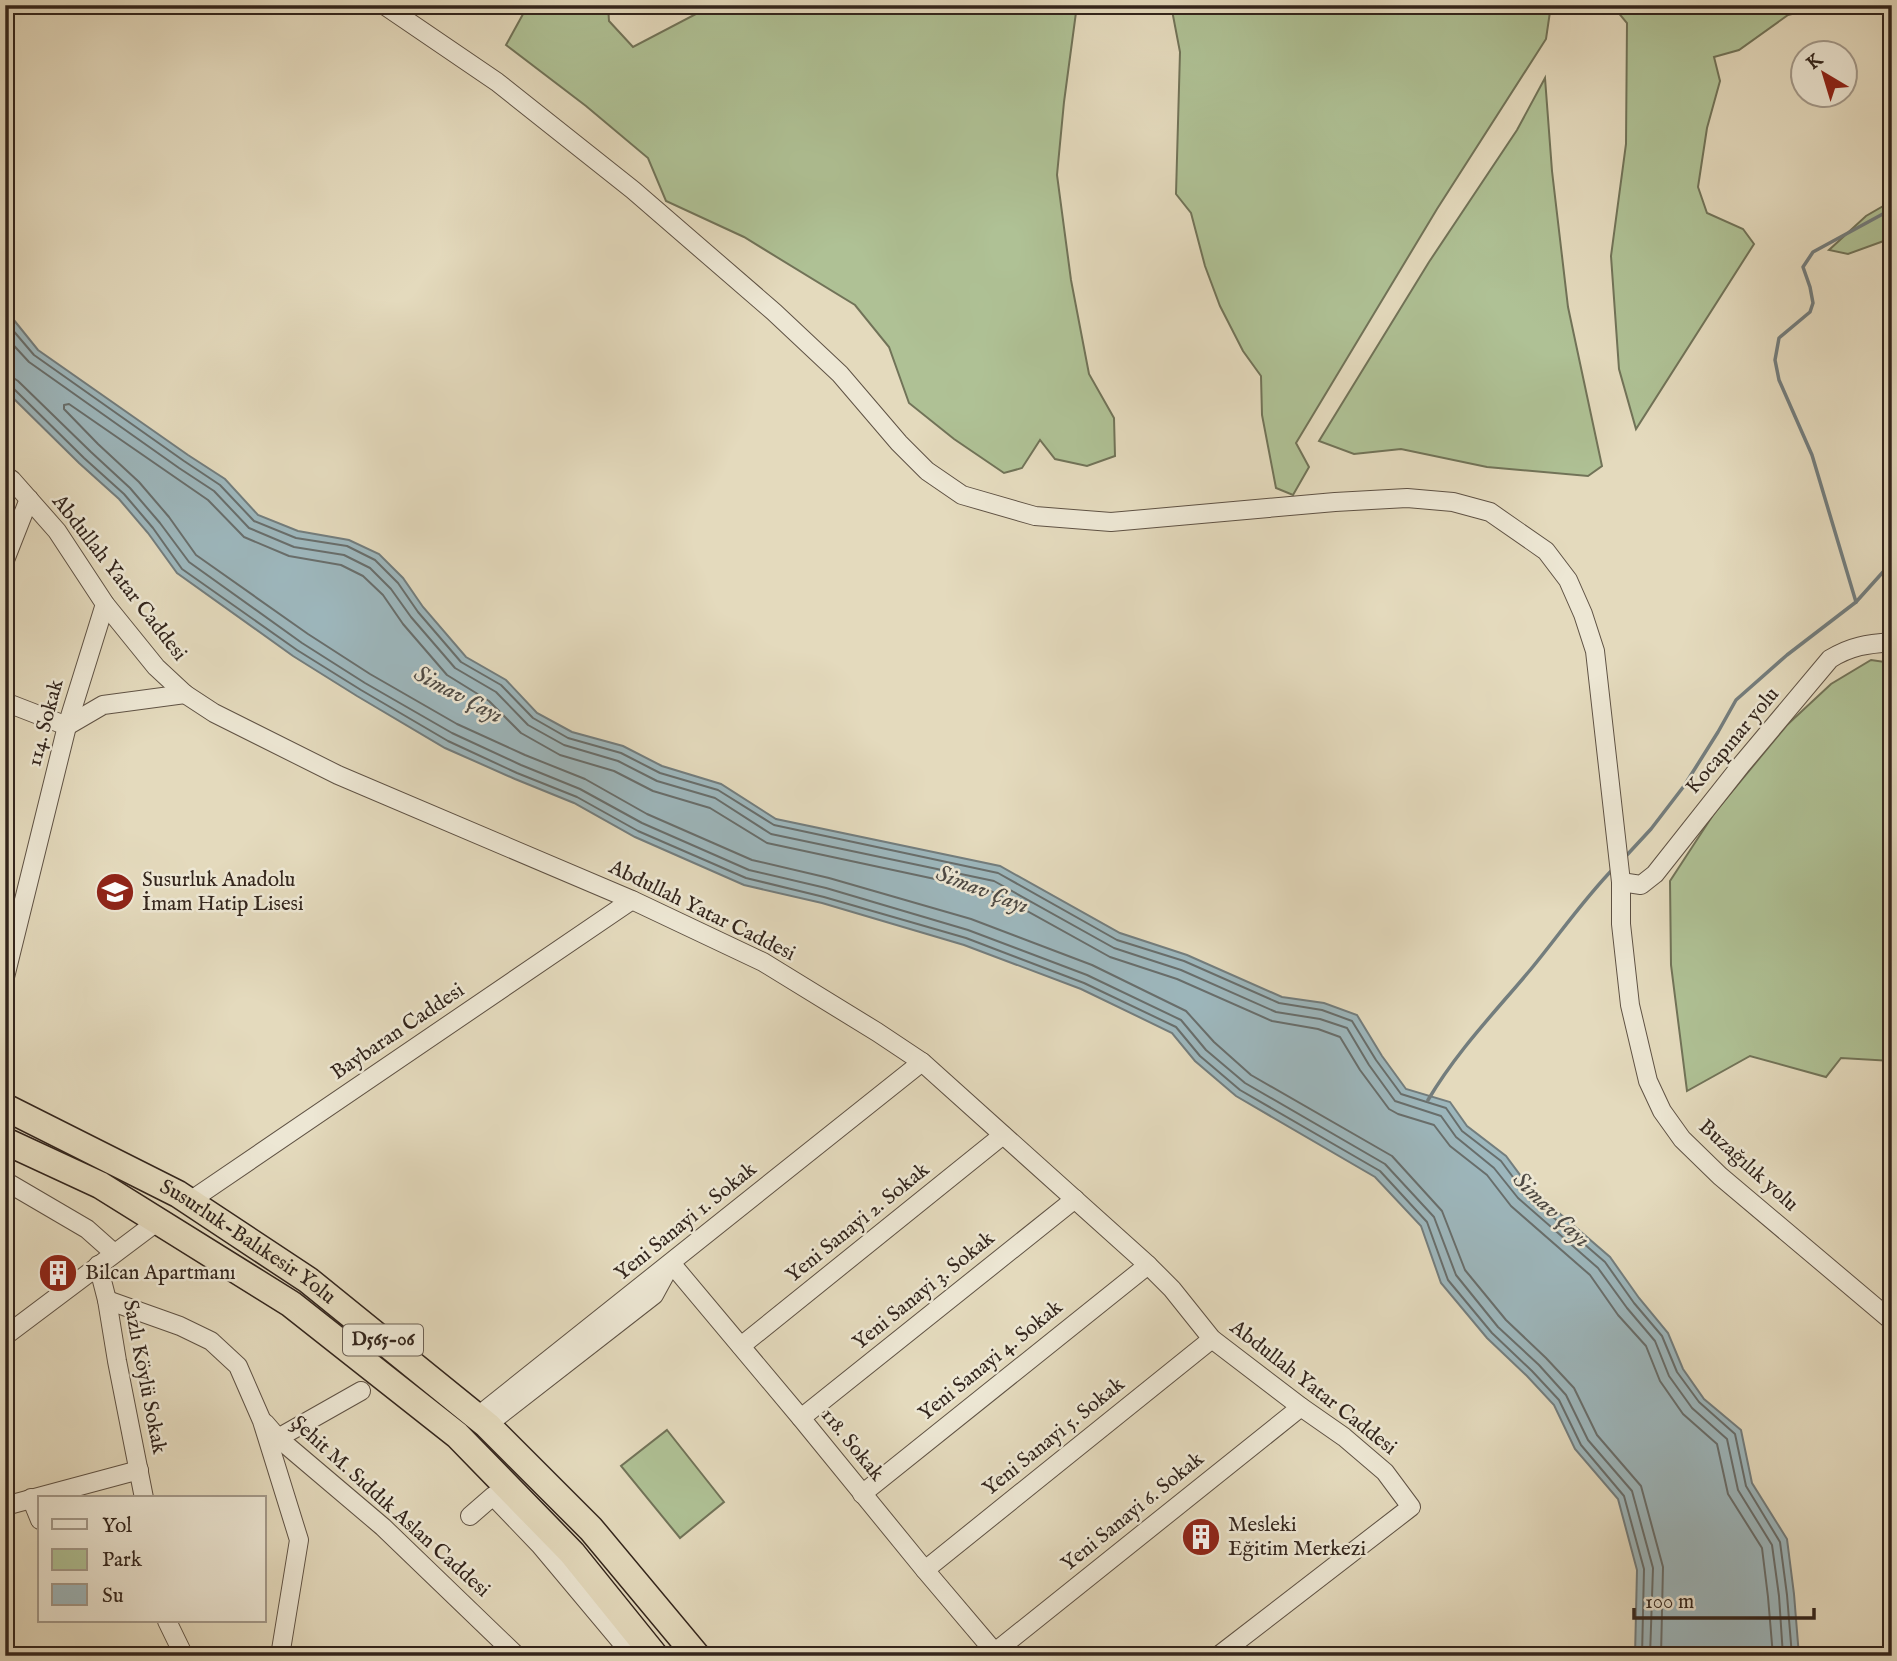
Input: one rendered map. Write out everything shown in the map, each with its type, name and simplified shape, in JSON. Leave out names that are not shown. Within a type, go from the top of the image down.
[{"type":"highway","name":"Susurluk-Balıkesir Yolu","points":[[5,1107],[190,1201],[308,1280],[482,1421],[591,1529],[697,1656]]},
{"type":"highway","name":"Susurluk-Balıkesir Yolu","points":[[5,1141],[100,1185],[291,1304],[457,1435],[572,1553],[655,1656]]},
{"type":"street","name":"Buzağılık yolu","points":[[384,5],[497,82],[634,190],[774,312],[840,374],[899,443],[927,471],[962,495],[1035,516],[1111,522],[1335,502],[1407,498],[1453,502],[1490,512],[1546,551],[1568,580],[1595,651],[1621,882],[1621,924],[1630,1005],[1648,1081],[1662,1111],[1682,1139],[1720,1176],[1892,1321]]},
{"type":"street","name":"Abdullah Yatar Caddesi","points":[[5,475],[57,531],[105,604],[156,667],[185,694],[214,713],[338,775],[632,900],[763,962],[877,1032],[922,1062],[1148,1265],[1172,1289],[1212,1339],[1344,1437],[1385,1472],[1411,1507],[1218,1656]]},
{"type":"street","points":[[5,560],[29,499]]},
{"type":"street","name":"114. Sokak","points":[[5,977],[10,940],[67,726],[105,604]]},
{"type":"street","name":"Kocapınar yolu","points":[[1621,882],[1641,885],[1655,874],[1830,659],[1847,648],[1868,643],[1892,642]]},
{"type":"street","points":[[5,702],[67,726],[103,705],[185,694]]},
{"type":"street","name":"Baybaran Caddesi","points":[[190,1201],[632,900]]},
{"type":"street","name":"Yeni Sanayi 1. Sokak","points":[[671,1264],[922,1062]]},
{"type":"street","name":"Yeni Sanayi 2. Sokak","points":[[741,1346],[1003,1135]]},
{"type":"street","points":[[5,1181],[87,1229],[114,1253]]},
{"type":"street","name":"Yeni Sanayi 3. Sokak","points":[[801,1418],[1075,1199]]},
{"type":"street","points":[[5,1336],[158,1221]]},
{"type":"street","points":[[482,1421],[653,1295],[671,1264]]},
{"type":"street","name":"118. Sokak","points":[[671,1264],[996,1654]]},
{"type":"street","name":"Sazlı Köylü Sokak","points":[[98,1265],[144,1496]]},
{"type":"street","name":"Yeni Sanayi 4. Sokak","points":[[862,1493],[1148,1265]]},
{"type":"street","points":[[107,1300],[180,1326],[211,1341],[238,1366],[262,1421],[299,1540],[280,1656]]},
{"type":"street","name":"Yeni Sanayi 5. Sokak","points":[[925,1570],[1212,1339]]},
{"type":"street","points":[[278,1438],[361,1391]]},
{"type":"street","name":"Yeni Sanayi 6. Sokak","points":[[996,1654],[1301,1407]]},
{"type":"street","name":"Şehit M. Sıddık Aslan Caddesi","points":[[262,1421],[278,1438],[383,1527],[517,1656]]},
{"type":"street","points":[[277,1470],[299,1456]]},
{"type":"street","points":[[5,1506],[139,1470]]},
{"type":"street","points":[[470,1516],[493,1496],[540,1545],[633,1656]]},
{"type":"street","points":[[30,1498],[38,1516]]},
{"type":"street","points":[[167,1622],[184,1656]]},
{"type":"green space","points":[[528,5],[608,5],[609,21],[633,47],[713,5],[1077,5],[1057,175],[1071,280],[1089,374],[1114,418],[1115,456],[1087,466],[1055,459],[1040,440],[1022,468],[1004,473],[954,439],[909,403],[889,347],[855,305],[744,237],[666,201],[648,158],[506,45]]},
{"type":"green space","points":[[1171,5],[1551,5],[1546,39],[1437,209],[1296,443],[1309,467],[1293,495],[1276,488],[1262,415],[1261,376],[1243,351],[1220,306],[1205,266],[1191,213],[1176,194],[1180,52]]},
{"type":"green space","points":[[1612,5],[1828,5],[1788,15],[1739,50],[1714,57],[1720,81],[1707,128],[1698,187],[1707,213],[1743,229],[1754,244],[1636,429],[1619,369],[1611,256],[1626,144],[1627,23]]},
{"type":"green space","points":[[1545,78],[1552,171],[1568,307],[1602,466],[1588,476],[1487,467],[1401,449],[1354,454],[1319,441],[1429,262],[1517,130]]},
{"type":"green space","points":[[1892,201],[1892,238],[1848,254],[1829,250],[1866,216]]},
{"type":"green space","points":[[1871,660],[1892,663],[1892,1061],[1841,1058],[1826,1077],[1750,1056],[1687,1091],[1671,965],[1670,881],[1715,812],[1787,725],[1831,684]]},
{"type":"green space","points":[[667,1430],[724,1502],[680,1538],[621,1466]]},
{"type":"water","name":"Simav Çayı","points":[[5,309],[38,350],[225,479],[258,515],[298,531],[349,540],[379,554],[403,578],[423,607],[466,657],[506,680],[537,713],[572,732],[623,746],[662,766],[721,784],[776,819],[1000,866],[1120,933],[1187,955],[1282,997],[1324,1003],[1357,1015],[1406,1089],[1450,1102],[1467,1126],[1506,1156],[1529,1187],[1610,1257],[1668,1333],[1683,1369],[1704,1399],[1741,1430],[1752,1483],[1787,1539],[1799,1656],[1635,1656],[1637,1570],[1618,1499],[1575,1449],[1554,1405],[1487,1338],[1441,1283],[1421,1226],[1375,1177],[1236,1096],[1195,1061],[1172,1033],[1081,989],[964,945],[822,903],[744,885],[635,837],[574,803],[445,748],[293,656],[177,573],[119,499],[5,390]]},
{"type":"waterway","points":[[1856,602],[1812,455],[1779,380],[1775,360],[1779,338],[1810,312],[1813,303],[1803,267],[1813,252],[1892,209]]},
{"type":"waterway","points":[[1626,856],[1684,786],[1736,700],[1787,655],[1856,602],[1892,562]]},
{"type":"waterway","points":[[1428,1100],[1464,1048],[1613,869]]},
{"type":"place","name":"Susurluk Anadolu İmam Hatip Lisesi","points":[[115,892]]},
{"type":"place","name":"Bilcan Apartmanı","points":[[58,1273]]},
{"type":"place","name":"Mesleki Eğitim Merkezi","points":[[1201,1537]]}]
